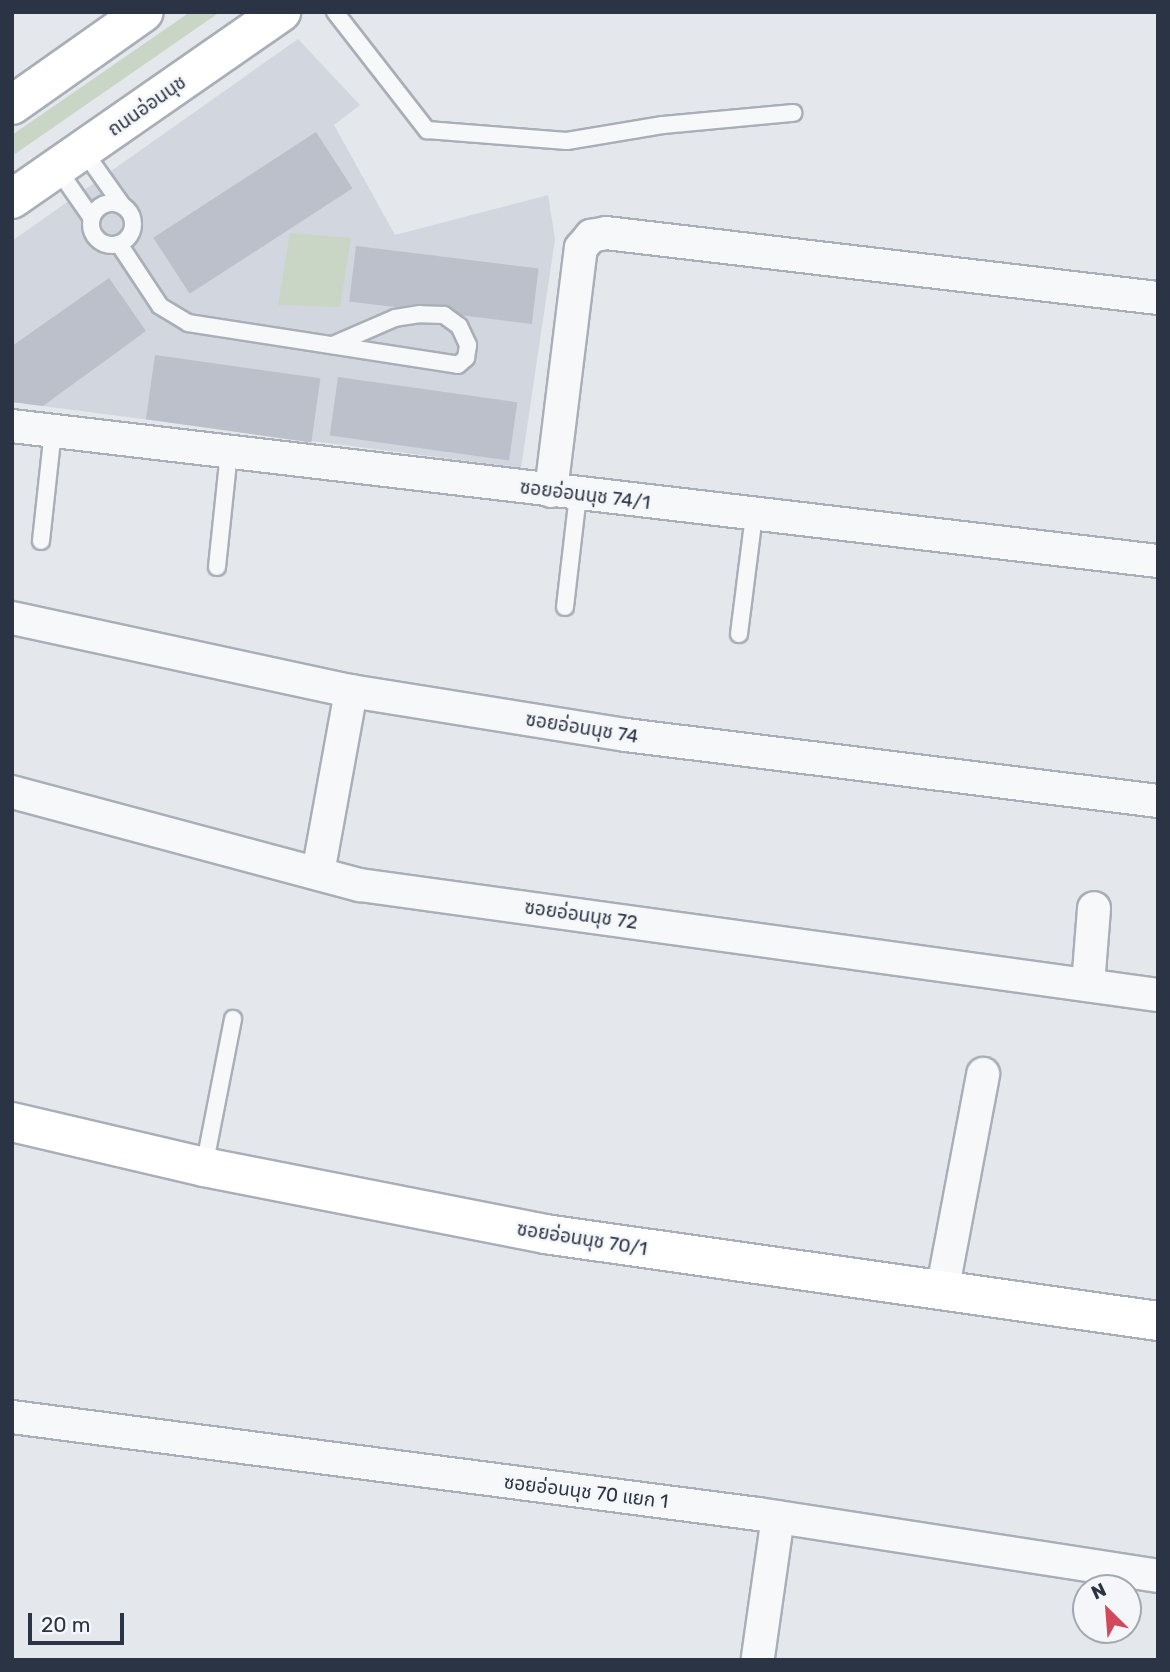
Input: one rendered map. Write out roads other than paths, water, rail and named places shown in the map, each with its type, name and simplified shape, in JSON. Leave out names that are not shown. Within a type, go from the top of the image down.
[{"type":"street","points":[[12,104],[144,12]]},
{"type":"street","name":"ถนนอ่อนนุช","points":[[12,200],[281,12]]},
{"type":"street","points":[[565,493],[581,248],[591,236],[606,233],[1158,298]]},
{"type":"street","name":"ซอยอ่อนนุช 74/1","points":[[12,426],[1158,561]]},
{"type":"street","name":"ซอยอ่อนนุช 74","points":[[12,618],[351,691],[626,736],[1158,801]]},
{"type":"street","points":[[318,873],[351,691]]},
{"type":"street","name":"ซอยอ่อนนุช 72","points":[[12,792],[360,885],[1158,995]]},
{"type":"street","points":[[1088,985],[1094,908]]},
{"type":"street","points":[[942,1292],[983,1074]]},
{"type":"street","name":"ซอยอ่อนนุช 70/1","points":[[12,1122],[204,1167],[545,1234],[1158,1321]]},
{"type":"street","name":"ซอยอ่อนนุช 70 แยก 1","points":[[12,1418],[778,1517],[1158,1576]]},
{"type":"street","points":[[758,1657],[778,1517]]},
{"type":"lane","points":[[335,12],[427,130],[567,141],[663,125],[793,113]]},
{"type":"lane","points":[[70,159],[132,215],[133,229],[119,244],[106,245],[94,237],[91,217],[70,159]]},
{"type":"lane","points":[[91,217],[101,205],[122,205]]},
{"type":"lane","points":[[119,244],[160,306],[188,323],[458,365],[466,358],[468,345],[459,326],[444,315],[420,314],[395,318],[333,345]]},
{"type":"lane","points":[[41,541],[53,431]]},
{"type":"lane","points":[[218,567],[229,452]]},
{"type":"lane","points":[[565,493],[565,607]]},
{"type":"lane","points":[[739,634],[754,515]]},
{"type":"lane","points":[[204,1167],[233,1019]]}]
